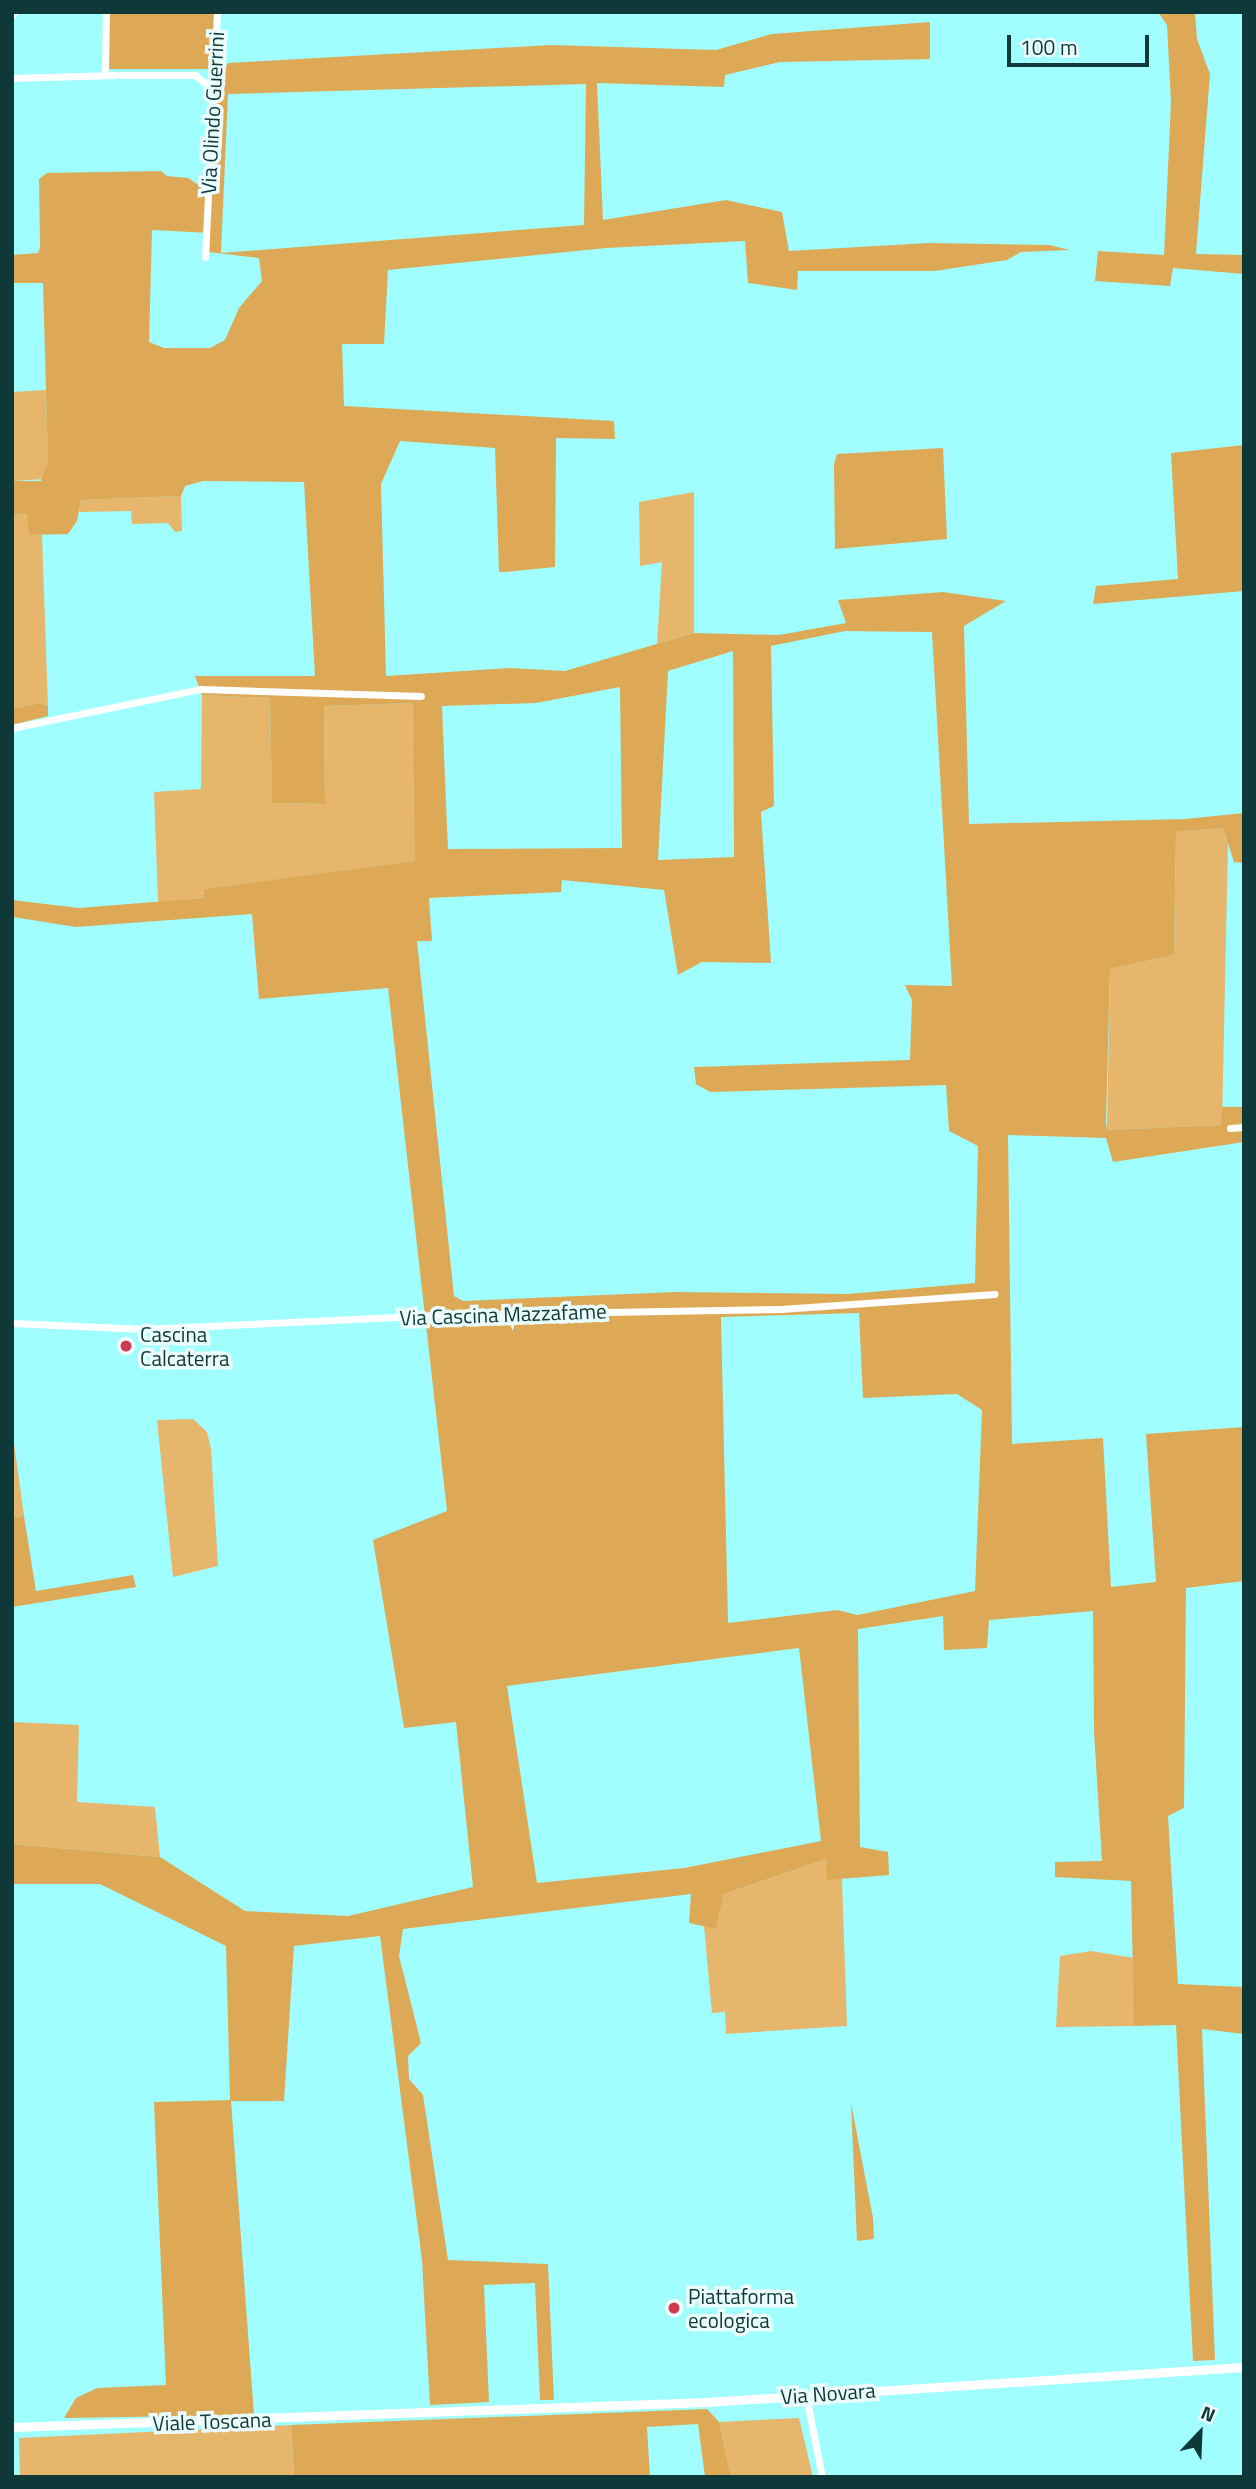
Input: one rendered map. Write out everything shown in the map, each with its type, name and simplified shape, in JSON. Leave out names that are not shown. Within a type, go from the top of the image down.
[{"type":"street","points":[[105,75],[106,12]]},
{"type":"street","name":"Via Olindo Guerrini","points":[[205,257],[210,88],[218,57],[217,12]]},
{"type":"street","points":[[12,78],[195,75],[210,88]]},
{"type":"street","points":[[12,728],[201,689],[421,696]]},
{"type":"street","points":[[1230,1128],[1244,1127]]},
{"type":"street","name":"Via Cascina Mazzafame","points":[[12,1323],[144,1329],[452,1315],[781,1309],[994,1294]]},
{"type":"street","name":"Via Novara","points":[[412,2412],[806,2395],[1244,2367]]},
{"type":"street","points":[[806,2395],[822,2477]]},
{"type":"street","name":"Viale Toscana","points":[[12,2427],[412,2412]]},
{"type":"shaded area","points":[[108,12],[214,12],[214,69],[108,69]]},
{"type":"shaded area","points":[[1158,12],[1195,12],[1197,39],[1210,74],[1196,254],[1244,255],[1244,274],[1173,268],[1170,286],[1095,281],[1098,251],[1164,255],[1171,102],[1167,25]]},
{"type":"shaded area","points":[[930,22],[930,59],[780,62],[725,75],[724,87],[597,83],[603,220],[726,200],[782,212],[789,251],[929,243],[1049,245],[1070,250],[1021,252],[1007,260],[935,271],[798,271],[797,290],[748,283],[745,241],[606,248],[388,270],[384,344],[342,344],[344,406],[614,421],[615,439],[556,438],[555,567],[506,572],[499,572],[495,448],[400,441],[381,484],[386,676],[510,668],[565,671],[694,633],[779,635],[846,623],[838,600],[943,592],[1006,601],[964,626],[969,824],[1185,819],[1244,813],[1244,863],[1234,862],[1223,828],[1176,832],[1174,955],[1110,969],[1106,1123],[1107,1130],[1221,1125],[1222,1107],[1244,1107],[1244,1142],[1113,1162],[1106,1138],[1008,1135],[1012,1444],[1103,1438],[1111,1587],[1156,1582],[1146,1434],[1244,1427],[1244,1581],[1186,1588],[1184,1808],[1168,1816],[1178,1984],[1244,1987],[1244,2034],[1202,2029],[1215,2360],[1193,2361],[1176,2025],[1134,2026],[1131,1881],[1055,1877],[1055,1862],[1102,1861],[1094,1732],[1093,1611],[989,1620],[987,1648],[944,1650],[943,1616],[858,1629],[860,1847],[888,1852],[889,1875],[827,1880],[826,1859],[724,1894],[716,1929],[689,1923],[691,1894],[403,1929],[399,1956],[421,2043],[408,2056],[409,2079],[423,2095],[448,2260],[548,2264],[554,2400],[540,2400],[535,2283],[484,2285],[489,2402],[430,2405],[422,2260],[380,1936],[294,1946],[284,2101],[231,2101],[254,2415],[64,2418],[76,2398],[97,2388],[166,2385],[154,2102],[230,2100],[226,1946],[100,1884],[12,1884],[12,1844],[160,1857],[245,1911],[348,1916],[473,1887],[456,1722],[404,1728],[373,1540],[447,1511],[388,988],[259,999],[252,914],[76,927],[13,917],[12,927],[12,900],[79,908],[203,898],[204,889],[415,861],[413,703],[324,706],[325,804],[272,803],[270,698],[202,695],[195,676],[315,676],[304,482],[203,481],[185,486],[181,496],[81,500],[77,521],[68,534],[33,535],[29,533],[27,514],[12,515],[12,481],[41,481],[48,461],[43,283],[12,283],[12,255],[38,253],[39,179],[47,173],[161,171],[167,176],[188,178],[208,191],[215,86],[228,63],[551,45],[716,50],[772,34]],"holes":[[[586,84],[584,225],[221,253],[228,94]],[[152,230],[210,233],[209,252],[259,258],[262,281],[239,308],[225,340],[210,348],[164,348],[149,342]],[[845,631],[932,632],[952,986],[905,985],[912,1000],[910,1060],[694,1067],[696,1084],[710,1092],[946,1085],[949,1131],[978,1146],[975,1283],[848,1294],[675,1292],[463,1301],[454,1296],[417,941],[432,941],[429,898],[561,892],[562,880],[664,890],[678,975],[702,962],[771,963],[761,812],[774,806],[771,646]],[[733,651],[734,857],[658,860],[668,671]],[[620,687],[622,848],[448,849],[442,706],[536,703]],[[859,1313],[863,1398],[957,1394],[982,1410],[975,1591],[857,1615],[838,1610],[728,1623],[721,1317]],[[799,1648],[821,1841],[684,1868],[537,1883],[507,1686]]]},
{"type":"shaded area","points":[[46,390],[48,461],[44,479],[12,481],[12,392]]},
{"type":"shaded area","points":[[1244,445],[1244,591],[1093,604],[1096,586],[1178,579],[1171,453]]},
{"type":"shaded area","points":[[943,448],[947,539],[835,549],[834,464],[837,454]]},
{"type":"shaded area","points":[[694,492],[694,633],[657,644],[662,562],[640,566],[639,502]]},
{"type":"shaded area","points":[[181,496],[182,531],[175,532],[168,523],[132,524],[131,511],[79,512],[81,500]]},
{"type":"shaded area","points":[[27,514],[33,535],[42,535],[48,706],[40,703],[12,709],[12,515]]},
{"type":"shaded area","points":[[202,695],[270,698],[272,803],[325,804],[324,706],[413,703],[416,861],[204,889],[203,898],[158,902],[154,792],[201,789]]},
{"type":"shaded area","points":[[40,703],[48,706],[48,716],[12,725],[12,709]]},
{"type":"shaded area","points":[[1223,828],[1228,844],[1222,1125],[1107,1130],[1110,969],[1174,955],[1176,832]]},
{"type":"shaded area","points":[[193,1419],[207,1432],[211,1449],[218,1566],[173,1577],[157,1420]]},
{"type":"shaded area","points":[[12,1429],[24,1516],[12,1517]]},
{"type":"shaded area","points":[[24,1516],[36,1591],[133,1575],[136,1587],[12,1607],[12,1517]]},
{"type":"shaded area","points":[[12,1722],[79,1725],[77,1802],[155,1807],[160,1857],[12,1844]]},
{"type":"shaded area","points":[[826,1859],[828,1879],[842,1879],[847,2026],[726,2034],[725,2012],[712,2013],[704,1926],[716,1928],[724,1894]]},
{"type":"shaded area","points":[[1091,1951],[1134,1958],[1134,2026],[1056,2027],[1060,1956]]},
{"type":"shaded area","points":[[851,2103],[873,2218],[874,2239],[857,2241]]},
{"type":"shaded area","points":[[707,2409],[719,2422],[731,2477],[705,2477],[698,2424],[647,2427],[650,2477],[294,2477],[291,2425]]},
{"type":"shaded area","points":[[799,2418],[813,2477],[731,2477],[719,2422]]},
{"type":"shaded area","points":[[291,2425],[294,2477],[20,2477],[19,2438]]},
{"type":"place","name":"Cascina Calcaterra","points":[[126,1346]]},
{"type":"place","name":"Piattaforma ecologica","points":[[674,2308]]}]
